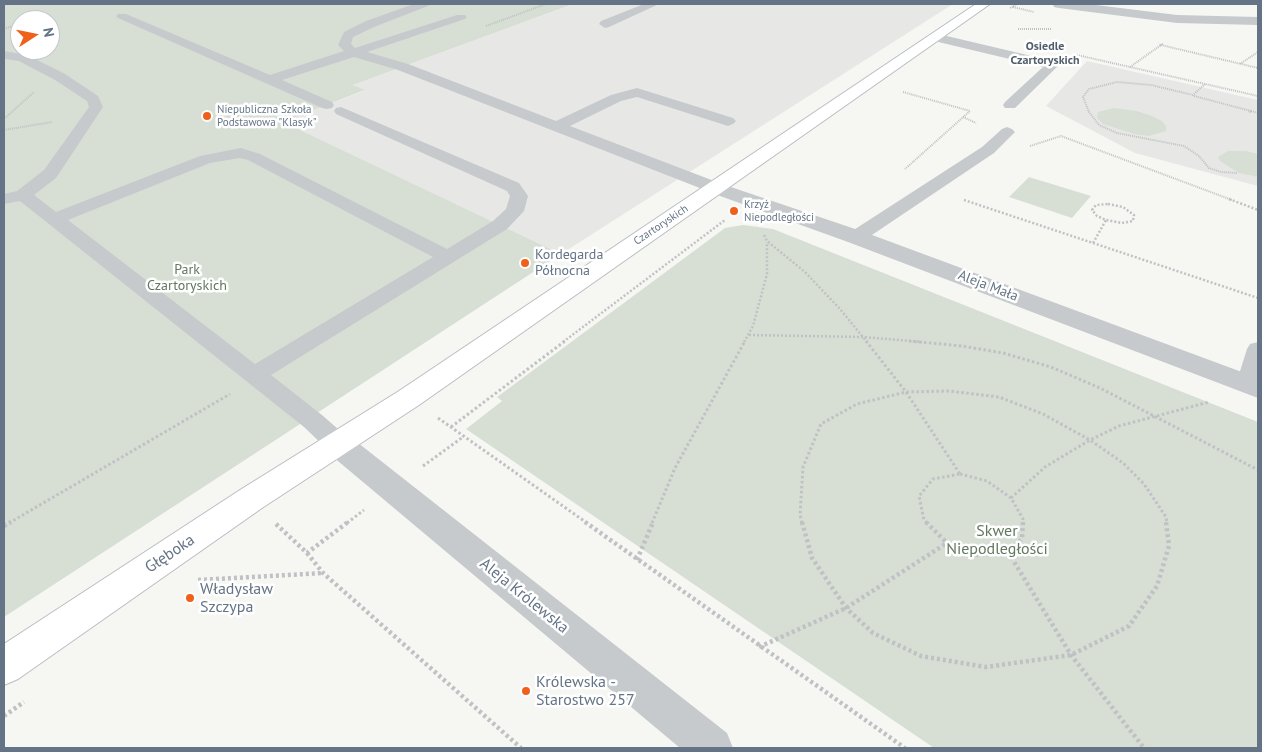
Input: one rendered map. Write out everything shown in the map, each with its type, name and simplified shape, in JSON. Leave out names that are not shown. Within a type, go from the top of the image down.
[{"type":"main road","name":"Czartoryskich","points":[[337,443],[409,398],[984,4]]},
{"type":"main road","name":"Głęboka","points":[[4,666],[250,499],[337,443]]},
{"type":"street","points":[[1059,4],[1177,19],[1258,21]]},
{"type":"street","name":"Aleja Mała","points":[[716,188],[856,236],[1253,386]]},
{"type":"street","name":"Aleja Królewska","points":[[337,443],[712,748]]},
{"type":"lane","points":[[424,4],[370,24],[348,35],[344,45],[352,52],[402,67],[716,188]]},
{"type":"lane","points":[[605,24],[653,4]]},
{"type":"lane","points":[[122,16],[513,186],[519,196],[515,211],[500,225],[256,376]]},
{"type":"lane","points":[[270,80],[461,17]]},
{"type":"lane","points":[[934,37],[1052,65],[1010,105]]},
{"type":"lane","points":[[4,55],[22,58],[41,67],[93,99],[96,107],[50,174],[24,195],[4,199]]},
{"type":"lane","points":[[558,126],[616,98],[637,92],[728,121]]},
{"type":"lane","points":[[856,236],[988,150],[1007,132]]},
{"type":"lane","points":[[55,219],[206,160],[225,155],[241,154],[254,157],[448,257]]},
{"type":"lane","points":[[24,195],[294,406],[337,443]]},
{"type":"lane","points":[[1253,386],[1258,348]]},
{"type":"path","points":[[963,44],[1017,4]]},
{"type":"path","points":[[982,29],[1057,29]]},
{"type":"path","points":[[1168,41],[1161,45],[1258,68]]},
{"type":"path","points":[[1240,64],[1258,52]]},
{"type":"path","points":[[1075,54],[1258,96]]},
{"type":"path","points":[[1237,173],[1221,172],[1209,168],[1199,156],[1184,146],[1117,133],[1099,125],[1089,112],[1083,97],[1094,87],[1117,82],[1151,85],[1258,114]]},
{"type":"path","points":[[1193,95],[1205,84]]},
{"type":"path","points":[[900,174],[970,111],[900,92],[908,86]]},
{"type":"path","points":[[4,119],[39,88]]},
{"type":"path","points":[[4,130],[92,115]]},
{"type":"path","points":[[974,159],[993,159],[1061,136],[1258,210]]},
{"type":"path","points":[[930,189],[1258,298]]},
{"type":"path","points":[[1108,204],[1123,208],[1134,215],[1133,221],[1122,224],[1106,220],[1097,216],[1092,210],[1096,205],[1108,204]]},
{"type":"path","points":[[450,427],[724,220],[732,220]]},
{"type":"path","points":[[1093,243],[1106,220]]},
{"type":"path","points":[[638,560],[675,468],[715,392],[749,335],[767,274],[767,241],[764,234]]},
{"type":"path","points":[[767,241],[805,272],[840,309],[906,392],[960,474]]},
{"type":"path","points":[[749,335],[863,337],[962,346],[1003,352],[1051,367],[1100,388],[1258,470]]},
{"type":"path","points":[[4,526],[256,376]]},
{"type":"path","points":[[949,391],[999,397],[1043,414],[1090,440],[1123,463],[1144,484],[1166,517],[1169,546],[1157,586],[1129,626],[1070,655],[986,667],[921,656],[873,633],[846,608],[812,558],[800,515],[803,467],[821,424],[857,404],[906,392],[949,391]]},
{"type":"path","points":[[1011,498],[1045,467],[1090,440],[1119,426],[1211,402]]},
{"type":"path","points":[[463,437],[905,748]]},
{"type":"path","points":[[960,474],[987,481],[1011,498],[1023,519],[1022,538],[1008,552],[978,555],[947,543],[924,520],[919,496],[933,479],[960,474]]},
{"type":"path","points":[[307,553],[363,511]]},
{"type":"path","points":[[275,523],[307,553],[324,573],[521,748]]},
{"type":"path","points":[[759,647],[846,608],[947,543]]},
{"type":"path","points":[[1008,552],[1070,655],[1144,748]]},
{"type":"path","points":[[194,580],[324,573]]},
{"type":"shaded area","points":[[573,4],[953,4],[561,254],[282,122],[364,91],[353,85]]},
{"type":"shaded area","points":[[1087,61],[1258,100],[1258,186],[1135,153],[1046,106]]},
{"type":"green space","name":"Park Czartoryskich","points":[[4,4],[573,4],[353,85],[365,90],[283,122],[561,254],[4,617]]},
{"type":"green space","points":[[1114,108],[1137,111],[1152,116],[1162,121],[1166,126],[1166,131],[1149,136],[1134,134],[1103,124],[1097,118],[1098,112]]},
{"type":"green space","points":[[1228,151],[1246,151],[1258,154],[1258,177],[1239,173],[1220,161],[1218,157]]},
{"type":"green space","points":[[1029,177],[1091,196],[1072,218],[1009,197]]},
{"type":"green space","name":"Skwer Niepodległości","points":[[743,225],[773,229],[1258,422],[1258,748],[934,748],[466,429],[502,401],[497,397],[725,228]]},
{"type":"place","name":"Niepubliczna Szkoła Podstawowa \"Klasyk\"","points":[[207,116]]},
{"type":"place","name":"Krzyż Niepodległości","points":[[734,211]]},
{"type":"place","name":"Kordegarda Północna","points":[[525,263]]},
{"type":"place","name":"Władysław Szczypa","points":[[190,598]]},
{"type":"place","name":"Królewska - Starostwo 257","points":[[526,691]]},
{"type":"district","name":"Osiedle Czartoryskich","points":[[1045,54]]}]
